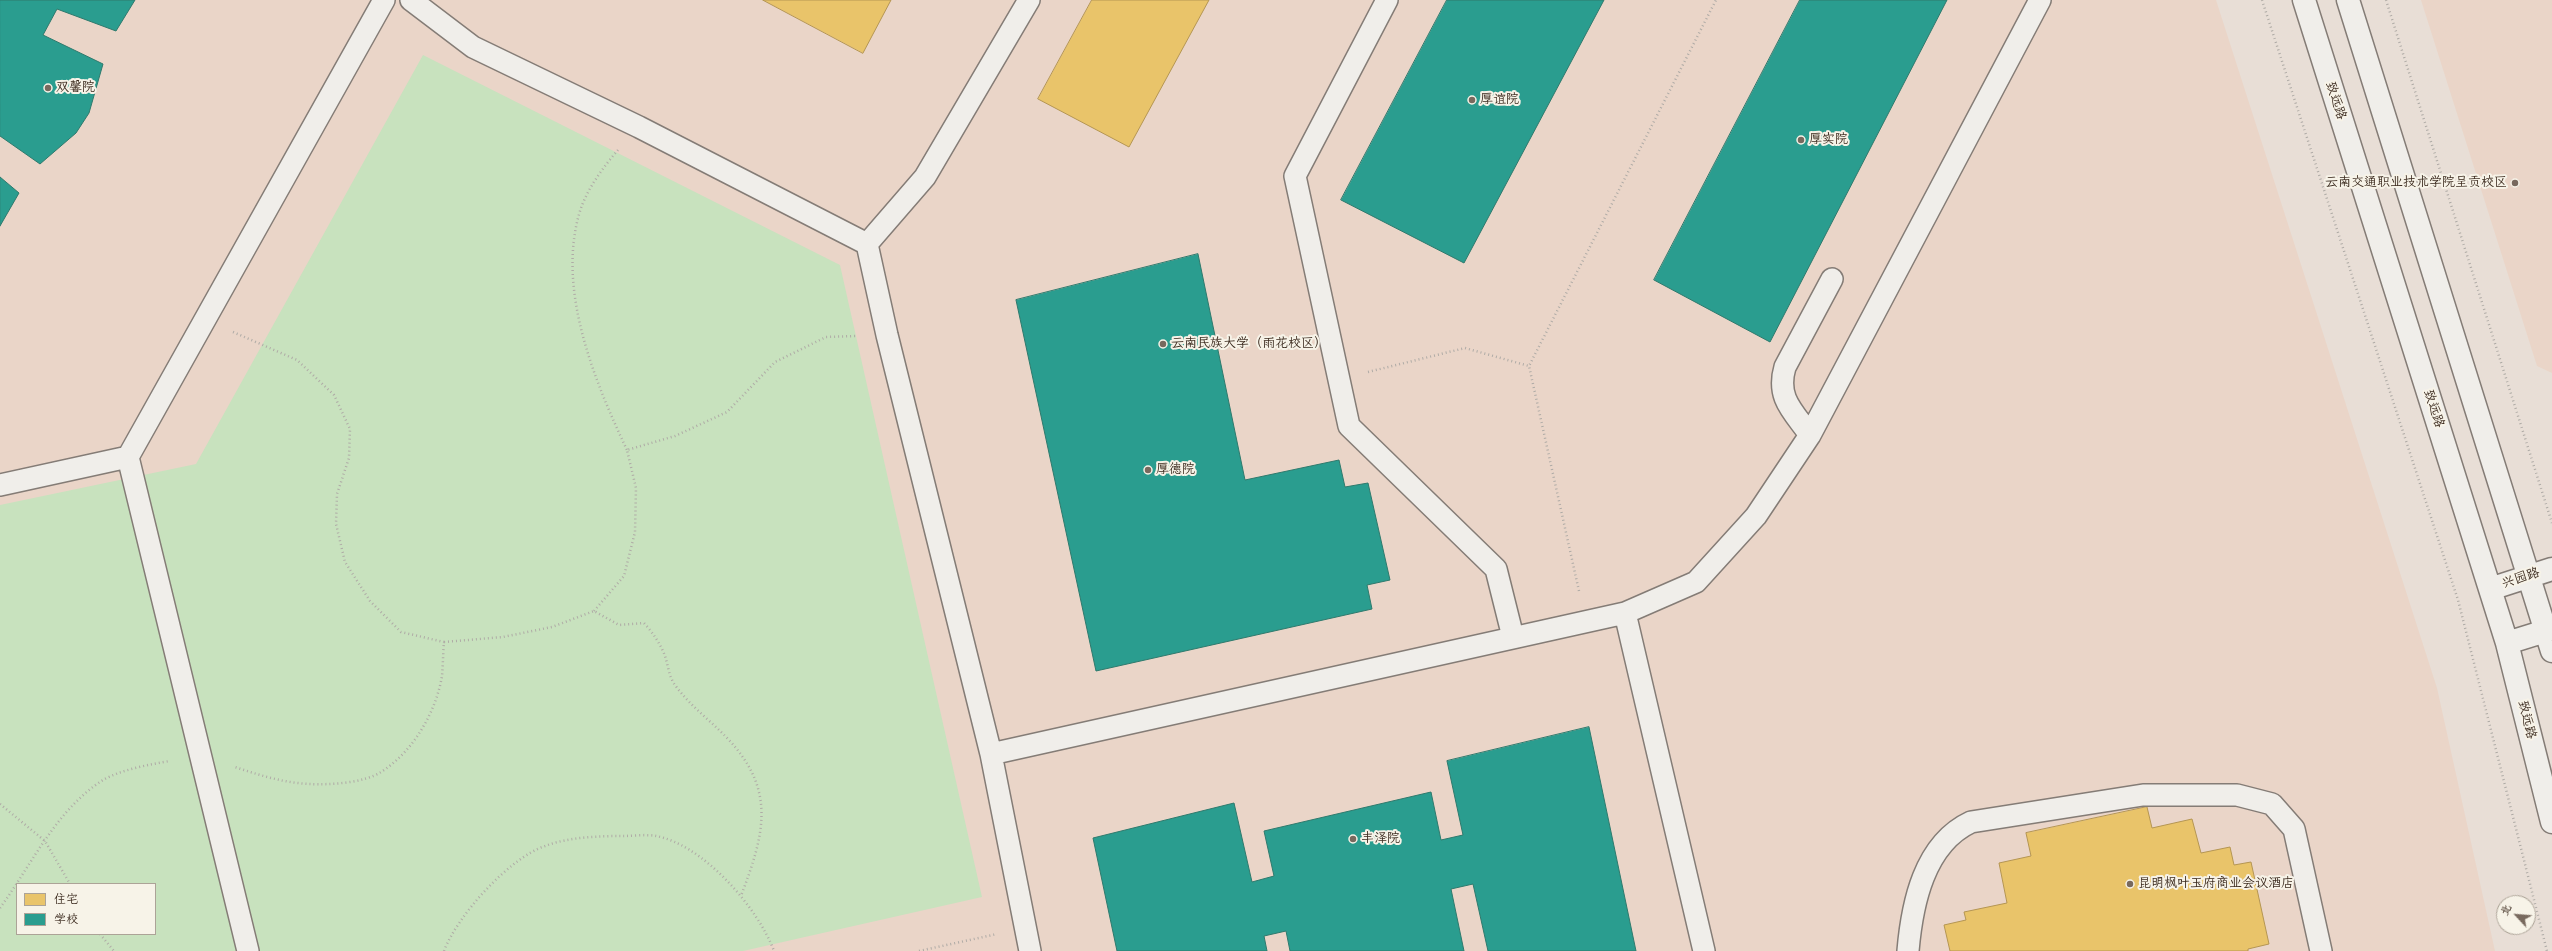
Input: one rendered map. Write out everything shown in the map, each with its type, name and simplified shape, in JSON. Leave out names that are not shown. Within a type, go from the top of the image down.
[{"type":"main road","name":"致远路","points":[[2304,0],[2507,643],[2552,822]]},
{"type":"main road","points":[[2348,0],[2530,576],[2550,629],[2552,651]]},
{"type":"main road","name":"兴园路","points":[[2490,588],[2552,569]]},
{"type":"main road","points":[[2507,643],[2550,629]]},
{"type":"lane","points":[[248,951],[128,457],[384,0]]},
{"type":"lane","points":[[411,0],[473,47],[639,127],[867,244]]},
{"type":"lane","points":[[867,244],[925,176],[1028,0]]},
{"type":"lane","points":[[1387,0],[1295,176],[1348,426],[1496,569],[1513,637]]},
{"type":"lane","points":[[991,754],[1626,613],[1696,582],[1756,516],[1810,434],[2040,0]]},
{"type":"lane","points":[[867,244],[887,335],[991,754],[1027,927],[1030,951]]},
{"type":"lane","points":[[1810,434],[1784,399],[1780,382],[1785,367],[1832,279]]},
{"type":"lane","points":[[0,485],[128,457]]},
{"type":"lane","points":[[1626,613],[1704,951]]},
{"type":"lane","points":[[1908,951],[1911,918],[1921,882],[1937,852],[1956,829],[1971,822],[2143,795],[2237,795],[2272,804],[2294,829],[2321,951]]},
{"type":"path","points":[[1586,621],[1529,366],[1716,0]]},
{"type":"path","points":[[2262,0],[2458,600],[2547,951]]},
{"type":"path","points":[[2386,0],[2552,523]]},
{"type":"path","points":[[206,320],[297,360],[334,395],[350,429],[349,458],[337,494],[336,524],[345,562],[370,601],[401,632],[444,642],[503,637],[552,627],[594,611],[624,576],[635,532],[636,488],[628,450],[600,392],[572,288],[573,250],[581,208],[605,165],[639,127]]},
{"type":"path","points":[[628,450],[675,436],[726,412],[775,362],[826,337],[887,335]]},
{"type":"path","points":[[1339,379],[1465,348],[1529,366]]},
{"type":"path","points":[[594,611],[618,625],[644,623],[656,638],[673,683],[691,706],[728,738],[751,767],[763,812],[756,855],[741,896]]},
{"type":"path","points":[[17,883],[45,840],[74,803],[104,779],[148,764],[201,757],[274,779],[309,784],[347,783],[381,772],[410,746],[430,713],[442,676],[444,642]]},
{"type":"path","points":[[0,804],[45,840],[69,883]]},
{"type":"path","points":[[444,951],[473,903],[503,872],[544,846],[581,838],[656,836],[688,849],[712,866],[741,896],[767,933],[774,951]]},
{"type":"path","points":[[0,908],[16,884]]},
{"type":"path","points":[[919,951],[1027,927]]},
{"type":"path","points":[[101,935],[114,951]]},
{"type":"shaded area","name":"云南民族大学（雨花校区）","points":[[0,0],[2216,0],[2437,688],[2495,951],[0,951]]},
{"type":"shaded area","name":"云南交通职业技术学院呈贡校区","points":[[2421,0],[2552,0],[2552,373],[2537,366]]},
{"type":"green space","points":[[423,55],[840,265],[982,897],[743,951],[0,951],[0,505],[196,464]]},
{"type":"building: 住宅","points":[[763,0],[891,0],[863,53]]},
{"type":"building: 住宅","points":[[1092,0],[1209,0],[1129,147],[1038,99]]},
{"type":"building: 住宅","name":"昆明枫叶玉府商业会议酒店","points":[[2147,807],[2152,828],[2192,819],[2201,853],[2230,847],[2234,865],[2251,862],[2269,944],[2248,949],[2248,951],[1950,951],[1944,925],[1966,920],[1964,912],[2007,903],[1999,863],[2031,856],[2026,833]]},
{"type":"building: 学校","name":"双馨院","points":[[0,0],[135,0],[116,31],[57,9],[43,35],[103,64],[89,113],[76,133],[40,164],[0,136]]},
{"type":"building: 学校","name":"厚谊院","points":[[1447,0],[1604,0],[1464,263],[1341,200]]},
{"type":"building: 学校","name":"厚实院","points":[[1800,0],[1947,0],[1770,342],[1654,280]]},
{"type":"building: 学校","points":[[0,177],[19,193],[0,226]]},
{"type":"building: 学校","name":"厚德院","points":[[1198,254],[1245,480],[1339,460],[1345,487],[1368,483],[1390,580],[1367,585],[1372,609],[1096,671],[1016,300]]},
{"type":"building: 学校","name":"丰泽院","points":[[1589,727],[1636,951],[1488,951],[1473,884],[1451,889],[1464,951],[1290,951],[1286,931],[1264,936],[1267,951],[1117,951],[1093,838],[1234,803],[1252,882],[1274,876],[1264,831],[1431,792],[1441,840],[1463,835],[1447,761]]},
{"type":"place","name":"双馨院","points":[[48,88]]},
{"type":"place","name":"厚谊院","points":[[1472,100]]},
{"type":"place","name":"厚实院","points":[[1801,140]]},
{"type":"place","name":"云南交通职业技术学院呈贡校区","points":[[2515,183]]},
{"type":"place","name":"云南民族大学（雨花校区）","points":[[1163,344]]},
{"type":"place","name":"厚德院","points":[[1148,470]]},
{"type":"place","name":"丰泽院","points":[[1353,839]]},
{"type":"place","name":"昆明枫叶玉府商业会议酒店","points":[[2130,884]]}]
